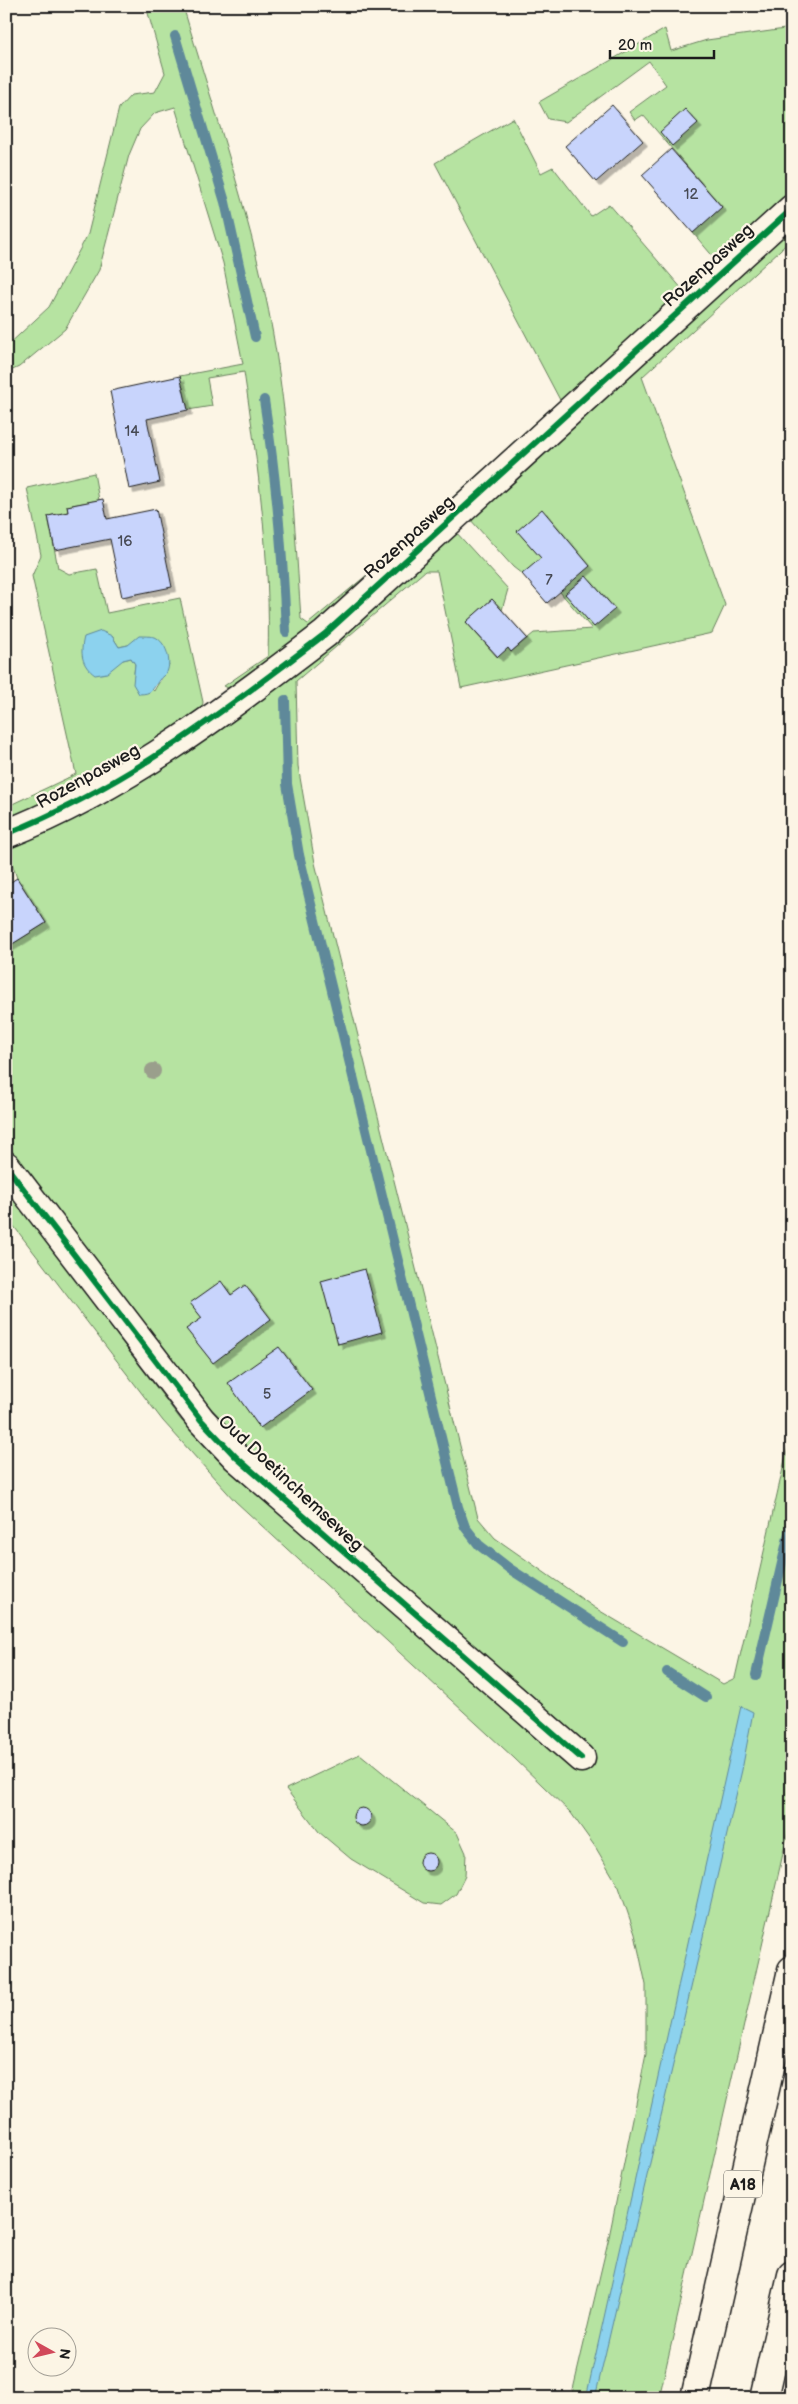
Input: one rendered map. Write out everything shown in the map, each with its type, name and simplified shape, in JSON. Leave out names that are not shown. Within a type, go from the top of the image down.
[{"type":"main road","name":"Rozenpasweg","points":[[6,834],[69,806],[139,767],[256,687],[325,634],[792,209]]},
{"type":"main road","name":"Oud Doetinchemseweg","points":[[6,1166],[201,1420],[236,1458],[580,1758]]},
{"type":"main road","name":"A18","points":[[695,2398],[792,1970]]},
{"type":"main road","points":[[764,2398],[792,2274]]},
{"type":"green space","points":[[146,6],[183,6],[251,234],[269,310],[276,354],[288,442],[301,619],[308,624],[368,574],[560,400],[435,163],[513,118],[541,173],[553,167],[591,216],[609,204],[683,290],[366,584],[268,664],[230,689],[224,686],[268,656],[267,585],[262,514],[244,372],[207,378],[212,406],[188,410],[180,376],[243,364],[223,263],[175,107],[155,113],[140,129],[129,155],[99,270],[65,329],[19,367],[6,373],[6,347],[49,307],[88,234],[119,108],[131,95],[155,92],[165,73]]},
{"type":"green space","points":[[792,28],[792,200],[716,260],[693,233],[722,207],[643,115],[635,120],[629,112],[666,85],[649,61],[566,122],[548,119],[539,102],[665,29],[671,51],[707,40]]},
{"type":"green space","points":[[792,223],[792,239],[642,377],[725,605],[712,633],[461,688],[437,571],[425,571],[296,681],[298,766],[315,863],[478,1518],[495,1538],[595,1608],[723,1684],[735,1678],[792,1429],[792,1814],[659,2398],[571,2398],[609,2237],[646,2054],[646,1985],[635,1934],[619,1887],[596,1848],[571,1813],[514,1758],[235,1501],[163,1421],[6,1216],[6,1188],[181,1420],[224,1466],[488,1693],[575,1771],[593,1751],[559,1719],[470,1647],[259,1459],[188,1384],[6,1143],[6,948],[46,923],[17,878],[6,846],[455,531],[508,589],[502,610],[492,599],[466,622],[497,657],[508,648],[511,652],[534,633],[592,629],[560,592],[522,574],[513,567],[469,518]]},
{"type":"green space","points":[[94,473],[99,500],[67,506],[68,512],[48,516],[58,568],[69,574],[97,569],[107,613],[180,598],[203,702],[201,715],[117,768],[6,823],[6,807],[76,774],[32,576],[41,555],[27,488]],"holes":[[[112,636],[119,647],[128,645],[169,664],[154,691],[134,673],[135,664],[131,658],[123,660]]]},
{"type":"green space","points":[[360,1754],[457,1833],[466,1853],[465,1876],[456,1894],[441,1905],[424,1903],[351,1859],[319,1832],[286,1789]]},
{"type":"water","points":[[101,631],[112,636],[119,647],[128,645],[139,636],[159,639],[165,647],[169,663],[167,672],[151,691],[139,694],[133,684],[135,664],[131,658],[123,660],[107,673],[95,675],[90,671],[84,663],[82,653],[84,637]]},
{"type":"water","points":[[741,1706],[753,1712],[742,1770],[595,2398],[586,2398]]},
{"type":"building","points":[[612,105],[643,141],[596,182],[565,146]]},
{"type":"building","points":[[685,109],[698,123],[672,146],[660,132]]},
{"type":"building","points":[[671,149],[722,207],[693,233],[642,175]]},
{"type":"building","points":[[180,376],[188,410],[147,419],[160,482],[129,489],[110,391]]},
{"type":"building","points":[[103,499],[107,519],[156,509],[172,587],[122,597],[110,539],[55,550],[48,516],[68,512],[67,506]]},
{"type":"building","points":[[542,509],[590,566],[547,603],[522,574],[541,558],[517,531]]},
{"type":"building","points":[[586,576],[615,609],[594,627],[565,594]]},
{"type":"building","points":[[492,599],[527,638],[511,652],[508,648],[498,657],[466,622]]},
{"type":"building","points":[[17,878],[46,923],[6,948],[6,885]]},
{"type":"building","points":[[365,1269],[382,1332],[338,1344],[321,1281]]},
{"type":"building","points":[[221,1281],[231,1295],[245,1285],[271,1319],[213,1363],[186,1329],[202,1318],[190,1303]]},
{"type":"building","points":[[279,1347],[312,1390],[260,1428],[228,1383]]},
{"type":"building","points":[[358,1808],[366,1808],[371,1813],[369,1824],[358,1826],[353,1821],[353,1813]]},
{"type":"building","points":[[424,1853],[432,1853],[437,1858],[435,1869],[424,1871],[419,1866],[419,1858]]},
{"type":"waterway","points":[[175,36],[225,202],[255,337]]},
{"type":"waterway","points":[[264,400],[278,516],[286,632]]},
{"type":"waterway","points":[[285,700],[287,784],[299,855],[458,1507],[465,1527],[479,1545],[510,1569],[623,1642]]},
{"type":"waterway","points":[[756,1675],[792,1520]]},
{"type":"waterway","points":[[667,1672],[706,1697]]},
{"type":"cycle path","points":[[6,834],[49,815],[132,771],[211,719],[325,634],[792,209]]},
{"type":"cycle path","points":[[6,1166],[201,1420],[236,1457],[581,1758]]}]
